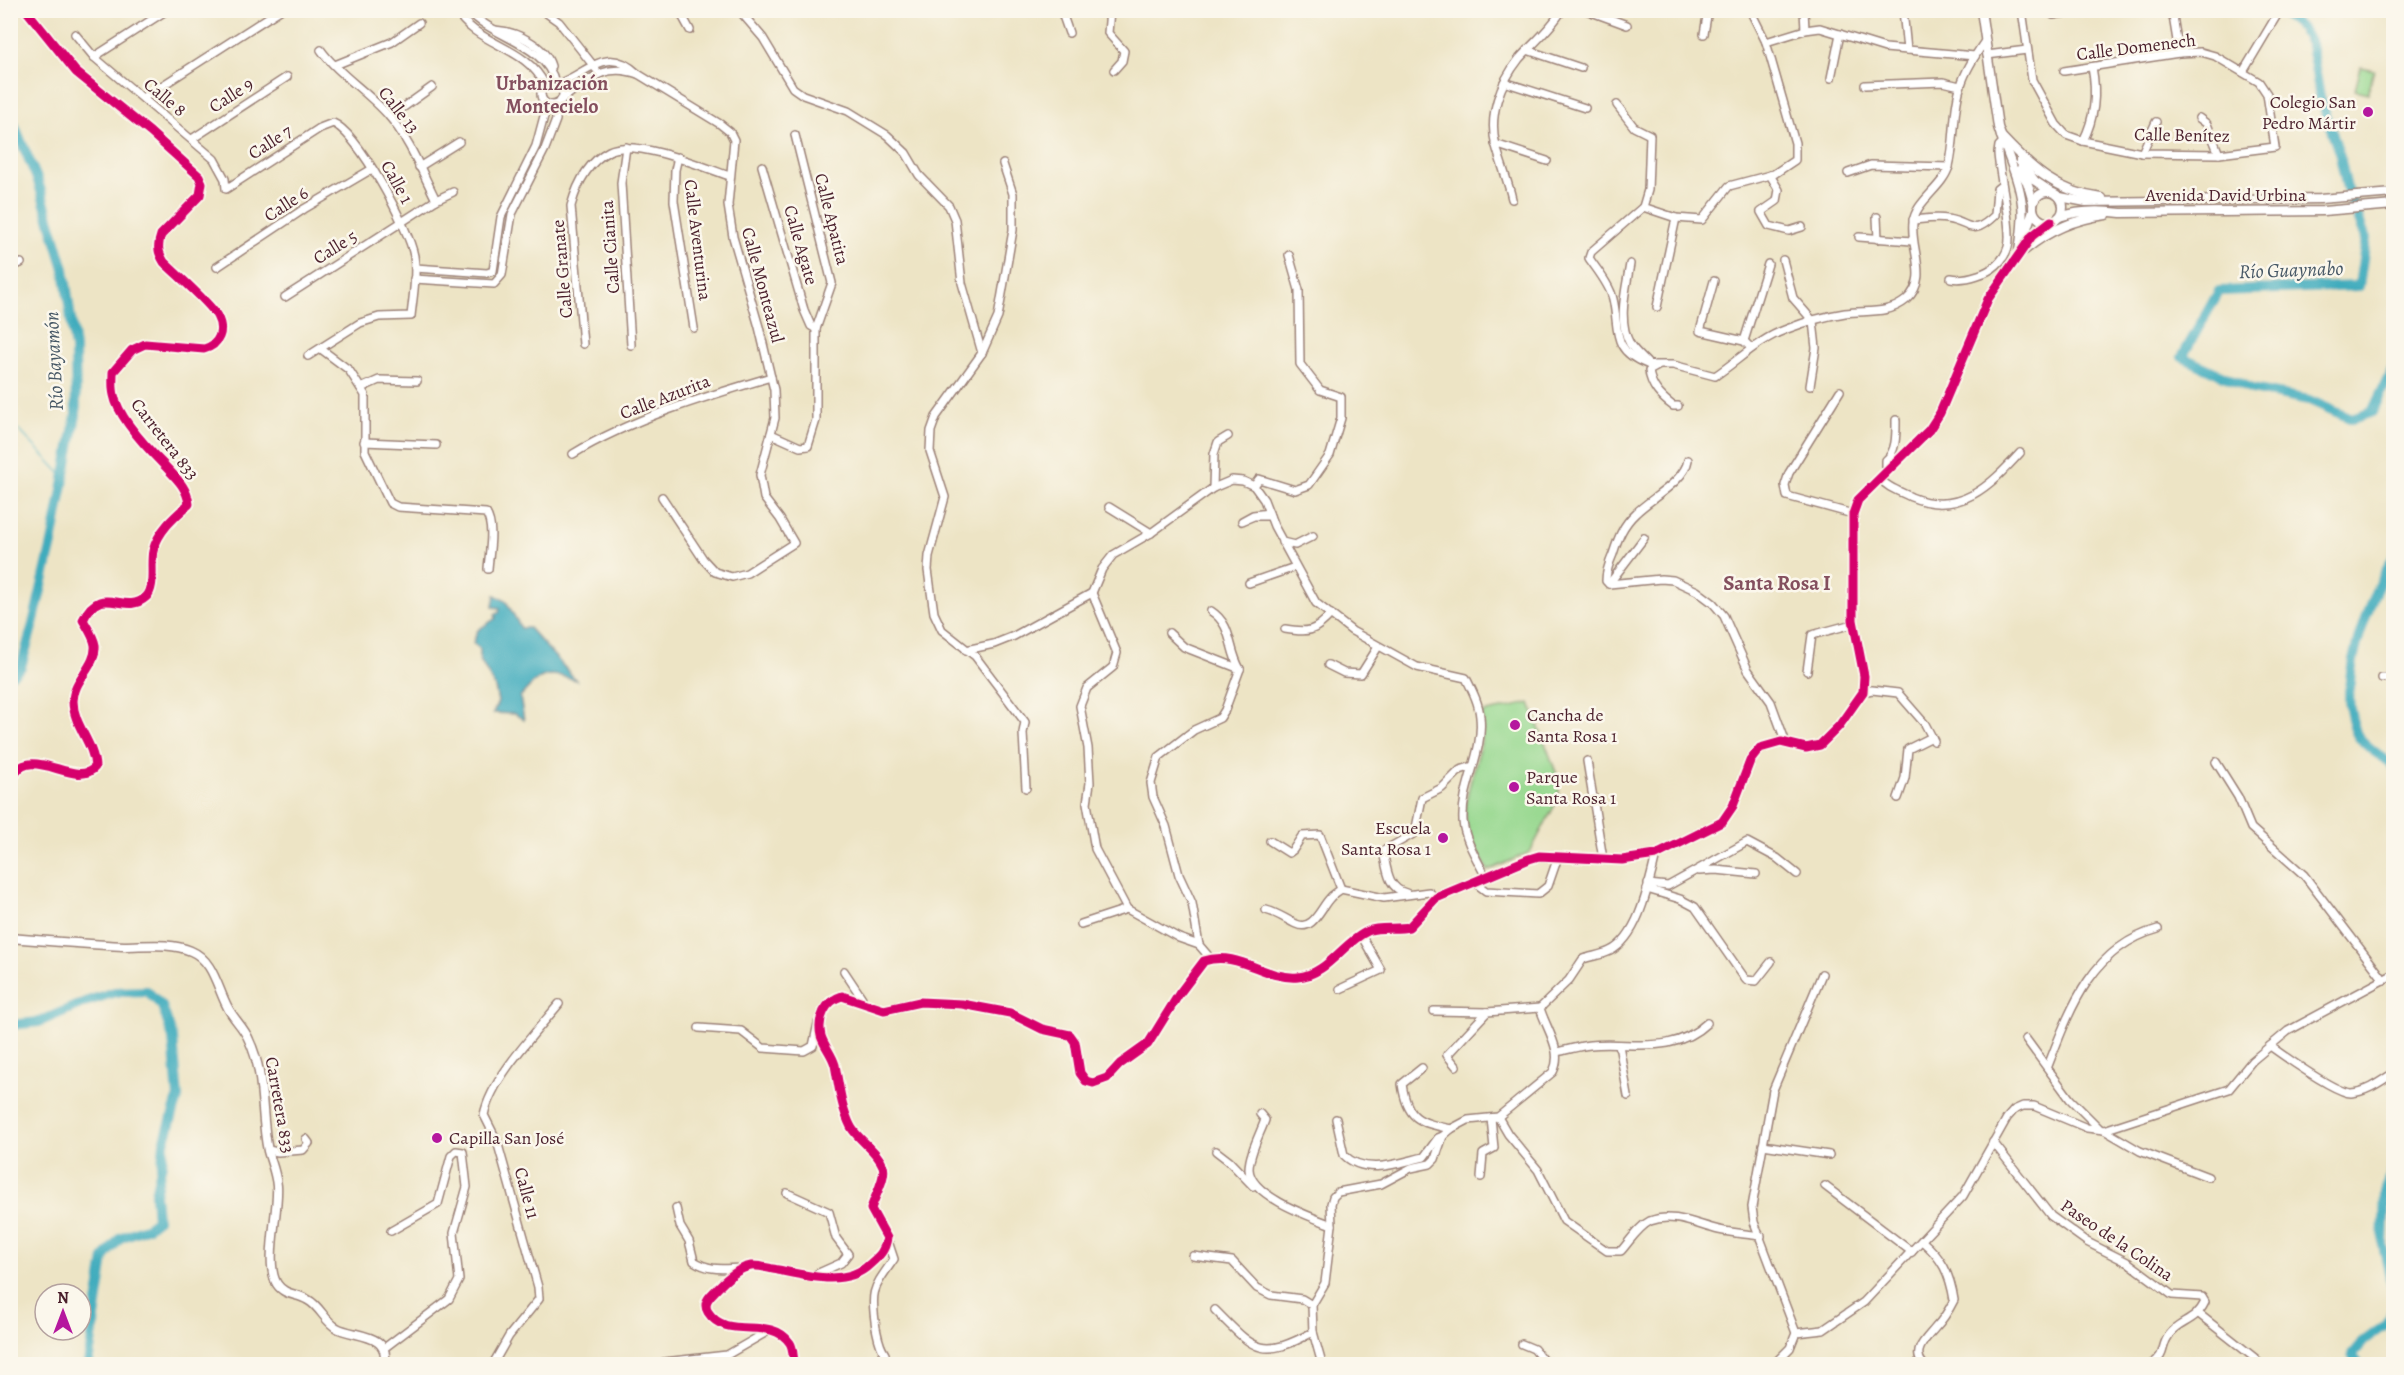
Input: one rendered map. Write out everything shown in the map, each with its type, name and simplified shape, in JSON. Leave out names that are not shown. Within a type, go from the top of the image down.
[{"type":"street","name":"Carretera 833","points":[[10,790],[15,772],[21,766],[48,765],[85,773],[91,771],[95,766],[94,758],[78,723],[73,703],[74,691],[93,658],[95,646],[84,620],[89,608],[97,602],[108,600],[130,604],[147,597],[151,588],[153,550],[167,523],[189,504],[188,493],[153,454],[119,409],[114,395],[113,372],[132,350],[146,344],[204,349],[212,347],[218,341],[221,332],[217,314],[164,262],[159,254],[158,244],[161,235],[200,195],[202,183],[199,176],[150,132],[76,72],[26,10]]},
{"type":"street","points":[[94,57],[168,10]]},
{"type":"street","points":[[142,98],[280,10]]},
{"type":"street","points":[[456,10],[472,29],[525,59],[540,75],[545,85]]},
{"type":"street","points":[[414,279],[494,284],[502,275],[509,223],[545,149],[563,93],[556,84],[553,74],[537,54],[478,21],[468,10]]},
{"type":"street","points":[[542,10],[559,22],[599,74],[560,102],[548,105]]},
{"type":"street","points":[[679,10],[690,30]]},
{"type":"street","points":[[739,10],[763,38],[793,88],[803,95],[848,111],[887,135],[906,153],[919,175],[949,206],[955,220],[962,284],[982,352]]},
{"type":"street","points":[[1061,10],[1069,33]]},
{"type":"street","points":[[1110,10],[1108,33],[1124,51],[1122,61],[1114,70]]},
{"type":"street","points":[[1512,199],[1495,144],[1494,117],[1504,82],[1527,50],[1557,20],[1562,10]]},
{"type":"street","points":[[1586,10],[1628,25]]},
{"type":"street","points":[[1704,34],[1708,10]]},
{"type":"street","points":[[1643,207],[1676,218],[1702,220],[1729,186],[1770,175],[1795,160],[1795,143],[1766,42],[1750,10]]},
{"type":"street","points":[[1804,10],[1805,30]]},
{"type":"street","points":[[1903,10],[1906,50]]},
{"type":"street","points":[[1981,10],[1992,99],[2001,139],[2012,167],[2022,205],[2018,255]]},
{"type":"street","name":"Calle Benítez","points":[[2022,10],[2032,80],[2056,124],[2066,135],[2083,141],[2142,153],[2219,154],[2275,147],[2267,94],[2259,82],[2243,72]]},
{"type":"street","points":[[2172,10],[2179,53]]},
{"type":"street","points":[[2243,72],[2280,10]]},
{"type":"street","points":[[2053,15],[2082,11]]},
{"type":"street","points":[[335,65],[392,42],[419,23]]},
{"type":"street","points":[[1766,42],[1805,30],[1820,28],[1885,48],[1975,56]]},
{"type":"street","name":"Calle 8","points":[[75,34],[94,57],[214,159],[225,178],[226,189]]},
{"type":"street","points":[[1831,78],[1840,34]]},
{"type":"street","points":[[1617,105],[1634,127],[1650,135],[1648,189],[1643,207],[1596,247],[1589,258],[1613,297],[1618,339],[1622,348],[1635,359],[1654,365],[1673,365],[1715,376],[1751,348],[1786,329],[1845,313],[1883,311],[1896,307],[1906,300],[1917,286],[1920,276],[1912,241],[1913,220],[1919,208],[1941,184],[1949,167],[1960,86],[1985,41]]},
{"type":"street","name":"Calle 13","points":[[321,50],[328,60],[365,91],[390,117],[436,200]]},
{"type":"street","points":[[1527,50],[1581,68]]},
{"type":"street","points":[[1987,55],[2027,50]]},
{"type":"street","name":"Calle Domenech","points":[[2064,71],[2179,53],[2201,52],[2243,72]]},
{"type":"street","name":"Calle Monteazul","points":[[556,84],[578,76],[593,65],[609,60],[619,61],[730,132],[734,148],[729,176],[728,205],[733,237],[771,377],[775,418],[760,475],[764,498],[794,543],[747,573],[732,577],[715,572],[703,560],[662,497]]},
{"type":"street","points":[[2083,141],[2089,129],[2095,100],[2092,67]]},
{"type":"street","name":"Calle Monteazul","points":[[599,74],[611,69],[638,74]]},
{"type":"street","name":"Calle 9","points":[[192,139],[287,77]]},
{"type":"street","points":[[1504,82],[1584,108]]},
{"type":"street","points":[[1865,85],[1943,82],[1960,86]]},
{"type":"street","points":[[545,85],[556,84]]},
{"type":"street","points":[[545,85],[540,94],[542,100],[548,105]]},
{"type":"street","points":[[390,117],[432,87]]},
{"type":"street","points":[[308,356],[360,323],[379,317],[411,316],[416,268],[487,273],[494,271],[501,217],[536,146],[548,105]]},
{"type":"street","points":[[2199,118],[2206,124],[2219,154]]},
{"type":"street","points":[[2142,153],[2156,122]]},
{"type":"street","name":"Calle 1","points":[[333,123],[340,126],[366,156],[402,223],[412,246],[416,268]]},
{"type":"street","name":"Calle 7","points":[[226,189],[320,128],[333,123]]},
{"type":"street","name":"Calle Apatita","points":[[771,434],[800,447],[808,446],[813,437],[816,420],[816,329],[832,283],[795,135]]},
{"type":"street","points":[[1951,278],[1964,279],[1988,272],[2005,255],[2008,236],[1998,153],[2001,139]]},
{"type":"street","points":[[699,1028],[741,1031],[763,1048],[804,1051],[813,1046],[820,1016],[835,998],[848,996],[862,1004],[884,1010],[920,1002],[938,1002],[1010,1013],[1041,1029],[1070,1035],[1075,1042],[1080,1073],[1086,1081],[1093,1083],[1107,1078],[1120,1064],[1148,1044],[1197,967],[1211,959],[1234,960],[1286,976],[1306,976],[1323,967],[1361,935],[1377,929],[1397,930],[1409,927],[1436,897],[1539,856],[1622,860],[1656,855],[1722,822],[1733,806],[1749,761],[1755,752],[1781,742],[1806,748],[1820,745],[1839,726],[1863,692],[1864,676],[1853,620],[1853,514],[1858,500],[1929,430],[1940,413],[1988,298],[2032,236],[2055,219],[2063,209],[2060,197],[2029,176],[2001,139]]},
{"type":"street","points":[[2001,139],[2028,166],[2048,179],[2073,191],[2120,200]]},
{"type":"street","points":[[2001,139],[2027,182],[2039,219],[2055,219]]},
{"type":"street","points":[[419,167],[459,142]]},
{"type":"street","points":[[1495,144],[1547,161]]},
{"type":"street","points":[[626,147],[678,157],[729,176]]},
{"type":"street","name":"Calle Granate","points":[[583,344],[571,206],[575,190],[584,173],[610,150],[626,147]]},
{"type":"street","name":"Calle Cianita","points":[[626,147],[621,183],[631,345]]},
{"type":"street","name":"Calle Aventurina","points":[[678,157],[675,170],[674,201],[694,328]]},
{"type":"street","points":[[1002,164],[1012,194],[1013,230],[998,316],[982,352],[936,417],[931,431],[930,451],[945,497],[929,556],[928,570],[934,613],[942,630],[975,657],[1025,722],[1023,733],[1026,788]]},
{"type":"street","points":[[1848,173],[1871,165],[1949,167]]},
{"type":"street","name":"Calle Agate","points":[[762,166],[804,310],[811,326],[816,329]]},
{"type":"street","name":"Calle 6","points":[[217,267],[304,209],[372,169]]},
{"type":"street","points":[[1770,175],[1779,190],[1778,201],[1761,212],[1769,226],[1789,231],[1802,227]]},
{"type":"street","points":[[1913,220],[1946,218],[1972,228],[1984,225],[1995,214],[1997,189],[2002,185]]},
{"type":"street","points":[[2018,255],[2033,205],[2041,193],[2050,191]]},
{"type":"street","name":"Calle 5","points":[[285,297],[436,200],[453,192]]},
{"type":"street","name":"Avenida David Urbina","points":[[2060,197],[2080,201],[2320,199],[2394,193]]},
{"type":"street","name":"Avenida David Urbina","points":[[2055,219],[2070,213],[2096,210],[2121,213],[2323,211],[2390,205]]},
{"type":"street","points":[[2018,255],[2045,235],[2072,222],[2121,213]]},
{"type":"street","points":[[1877,217],[1878,239]]},
{"type":"street","points":[[1657,307],[1676,218]]},
{"type":"street","points":[[1859,237],[1912,241]]},
{"type":"street","points":[[1254,486],[1260,480],[1295,490],[1309,485],[1330,455],[1341,418],[1341,397],[1320,390],[1300,364],[1299,290],[1289,255]]},
{"type":"street","points":[[1783,260],[1793,298],[1813,321],[1816,348],[1810,386]]},
{"type":"street","points":[[10,267],[21,263]]},
{"type":"street","points":[[1630,264],[1624,301],[1624,324],[1629,342],[1654,365]]},
{"type":"street","points":[[1744,341],[1768,264]]},
{"type":"street","points":[[1714,281],[1700,331],[1744,341],[1751,348]]},
{"type":"street","points":[[321,349],[349,370],[365,396],[365,451],[390,503],[398,507],[486,513],[490,519],[488,569]]},
{"type":"street","points":[[1654,365],[1649,371],[1650,381],[1666,400],[1673,406],[1678,406]]},
{"type":"street","name":"Calle Azurita","points":[[573,454],[597,440],[672,410],[771,377]]},
{"type":"street","points":[[361,388],[379,380],[417,381]]},
{"type":"street","points":[[1840,391],[1789,473],[1785,491],[1787,496],[1853,514]]},
{"type":"street","points":[[1896,420],[1892,453],[1886,460],[1882,474],[1889,487],[1926,503],[1949,504],[1966,499],[1995,480],[2020,453]]},
{"type":"street","points":[[1213,488],[1214,454],[1218,442],[1228,436]]},
{"type":"street","points":[[364,442],[436,445]]},
{"type":"street","points":[[1609,584],[1606,573],[1621,531],[1648,502],[1683,474],[1688,460]]},
{"type":"street","points":[[966,650],[994,644],[1014,636],[1092,593],[1102,569],[1113,555],[1151,533],[1213,488],[1232,480],[1243,481],[1254,486],[1264,500],[1282,542],[1316,603],[1352,631],[1417,667],[1466,678],[1476,699],[1480,717],[1479,738],[1464,799],[1463,823],[1486,877]]},
{"type":"street","points":[[1109,507],[1151,533]]},
{"type":"street","points":[[1282,542],[1295,545],[1313,536]]},
{"type":"street","points":[[1609,584],[1644,538]]},
{"type":"street","points":[[1249,583],[1295,567]]},
{"type":"street","points":[[1609,584],[1673,580],[1697,591],[1713,603],[1724,616],[1748,670],[1771,702],[1786,743]]},
{"type":"street","points":[[1092,593],[1118,654],[1113,667],[1087,688],[1080,706],[1088,748],[1090,783],[1087,803],[1095,849],[1127,909],[1179,938],[1199,945],[1211,959]]},
{"type":"street","points":[[1199,945],[1192,903],[1179,875],[1166,826],[1153,796],[1151,783],[1159,757],[1194,730],[1220,718],[1240,669],[1226,624],[1211,611]]},
{"type":"street","points":[[1285,629],[1306,631],[1317,629],[1331,614]]},
{"type":"street","points":[[1807,671],[1812,635],[1849,625],[1853,620]]},
{"type":"street","points":[[1169,633],[1184,648],[1240,669]]},
{"type":"street","points":[[1328,665],[1344,673],[1362,674],[1378,646]]},
{"type":"street","points":[[2382,678],[2394,678]]},
{"type":"street","points":[[1863,692],[1872,690],[1898,693],[1925,724],[1933,739],[1908,749],[1905,778],[1898,798]]},
{"type":"street","points":[[1587,761],[1603,859]]},
{"type":"street","points":[[2216,762],[2238,797],[2251,828],[2304,875],[2384,980]]},
{"type":"street","points":[[1412,894],[1398,891],[1391,885],[1383,851],[1415,833],[1422,798],[1442,788],[1460,770],[1473,766]]},
{"type":"street","points":[[1270,841],[1288,853],[1293,850],[1302,836],[1320,835],[1341,889]]},
{"type":"street","points":[[1647,886],[1668,886],[1747,842],[1777,858],[1797,874]]},
{"type":"street","points":[[1434,1011],[1487,1012],[1540,1008],[1569,980],[1583,959],[1612,950],[1637,921],[1656,855]]},
{"type":"street","points":[[1474,882],[1486,891],[1538,894],[1548,886],[1558,857]]},
{"type":"street","points":[[1692,872],[1716,870],[1756,874]]},
{"type":"street","points":[[1647,886],[1680,898],[1695,907],[1746,980],[1756,981],[1771,962]]},
{"type":"street","points":[[1266,910],[1298,925],[1307,925],[1317,917],[1330,897],[1341,889],[1384,898],[1429,892],[1436,897]]},
{"type":"street","points":[[1081,924],[1127,909]]},
{"type":"street","points":[[2048,1066],[2064,1021],[2083,987],[2094,973],[2114,950],[2144,933],[2158,929]]},
{"type":"street","points":[[1340,990],[1381,970],[1361,935]]},
{"type":"street","name":"Carretera 833","points":[[10,938],[122,946],[176,946],[198,954],[207,961],[227,1008],[249,1039],[259,1064],[268,1150],[277,1184],[272,1249],[275,1282],[283,1292],[310,1300],[334,1327],[370,1337],[383,1349]]},
{"type":"street","points":[[844,971],[862,998],[862,1004]]},
{"type":"street","points":[[1774,1365],[1790,1348],[1796,1333],[1754,1222],[1752,1207],[1773,1090],[1822,974]]},
{"type":"street","points":[[1796,1333],[1823,1330],[1864,1302],[1963,1196],[2007,1118],[2014,1110],[2023,1106],[2034,1106],[2087,1128],[2103,1130],[2229,1089],[2252,1061],[2288,1030],[2394,974]]},
{"type":"street","name":"Calle 11","points":[[493,1365],[508,1336],[539,1299],[538,1287],[500,1150],[484,1115],[491,1095],[507,1068],[559,1004]]},
{"type":"street","points":[[1336,1119],[1344,1155],[1362,1165],[1388,1166],[1424,1157],[1438,1138],[1451,1129],[1468,1120],[1495,1118],[1553,1072],[1558,1063],[1557,1052],[1540,1008]]},
{"type":"street","points":[[1456,1066],[1448,1055],[1487,1012]]},
{"type":"street","points":[[822,1013],[821,1037],[833,1059],[842,1106],[852,1129],[878,1157],[883,1167],[882,1180],[874,1194],[871,1209],[887,1238],[894,1259],[878,1282],[872,1300],[878,1339],[885,1354]]},
{"type":"street","points":[[1557,1052],[1589,1045],[1661,1046],[1698,1032],[1707,1023]]},
{"type":"street","points":[[2026,1039],[2070,1099],[2103,1130],[2140,1151],[2208,1177]]},
{"type":"street","points":[[1619,1045],[1628,1096]]},
{"type":"street","points":[[2270,1046],[2308,1073],[2349,1093],[2372,1088],[2389,1076]]},
{"type":"street","points":[[1422,1068],[1402,1084],[1406,1105],[1412,1114],[1423,1123],[1451,1129]]},
{"type":"street","points":[[1260,1114],[1265,1120],[1249,1165],[1252,1179],[1275,1201],[1332,1225]]},
{"type":"street","points":[[1495,1118],[1538,1170],[1564,1221],[1607,1251],[1621,1251],[1640,1228],[1661,1219],[1680,1219],[1721,1231],[1761,1236]]},
{"type":"street","points":[[1481,1177],[1483,1154],[1494,1148],[1495,1118]]},
{"type":"street","points":[[1322,1365],[1313,1332],[1312,1305],[1325,1283],[1333,1197],[1338,1192],[1380,1184],[1411,1168],[1430,1164],[1435,1159],[1443,1136]]},
{"type":"street","points":[[268,1150],[278,1152],[303,1150],[309,1143],[306,1139]]},
{"type":"street","name":"Paseo de la Colina","points":[[1993,1142],[2051,1216],[2087,1242],[2129,1263],[2172,1295],[2202,1297],[2205,1302],[2199,1314]]},
{"type":"street","points":[[1763,1145],[1829,1155]]},
{"type":"street","points":[[384,1365],[383,1349],[449,1299],[459,1280],[454,1233],[467,1187],[463,1152],[456,1151],[451,1156],[438,1204],[391,1232]]},
{"type":"street","points":[[1216,1151],[1258,1190],[1263,1190]]},
{"type":"street","points":[[1825,1186],[1912,1252]]},
{"type":"street","points":[[786,1192],[829,1212],[836,1238],[847,1250],[848,1254],[841,1263],[812,1276]]},
{"type":"street","points":[[676,1208],[680,1226],[689,1241],[694,1261],[713,1270],[754,1266],[812,1276],[835,1278],[853,1275],[863,1271],[883,1252],[887,1238]]},
{"type":"street","points":[[1922,1241],[1938,1254],[1951,1282],[1954,1300],[1935,1328],[1923,1340],[1919,1351],[1919,1361],[1923,1365]]},
{"type":"street","points":[[1192,1256],[1232,1261],[1257,1288],[1271,1295],[1302,1299],[1312,1305]]},
{"type":"street","points":[[745,1268],[722,1284],[707,1299],[705,1305],[708,1313],[728,1326],[743,1329],[763,1327],[772,1329],[790,1343],[796,1363]]},
{"type":"street","points":[[1215,1310],[1251,1346],[1275,1348],[1292,1344],[1313,1332]]},
{"type":"street","points":[[2152,1365],[2161,1358],[2169,1334],[2199,1314],[2256,1359],[2259,1365]]},
{"type":"street","points":[[664,1362],[727,1355],[772,1329]]},
{"type":"street","points":[[1522,1344],[1534,1348],[1546,1365]]},
{"type":"green space","points":[[2361,67],[2374,70],[2368,93],[2355,90]]},
{"type":"green space","name":"Parque Santa Rosa 1","points":[[1530,703],[1557,775],[1559,791],[1557,801],[1530,852],[1488,871],[1472,839],[1466,819],[1468,794],[1479,754],[1483,727],[1482,713]]},
{"type":"water","points":[[495,595],[506,601],[521,628],[529,628],[576,680],[550,675],[533,683],[520,697],[524,720],[515,714],[493,713],[498,702],[495,687],[480,660],[480,649],[473,643],[478,630],[496,618],[495,614],[499,613],[500,608],[493,607]]},
{"type":"waterway","name":"Río Guaynabo","points":[[2279,10],[2302,29],[2311,45],[2320,96],[2340,156],[2347,189],[2366,238],[2359,286],[2219,291],[2182,357],[2252,389],[2309,400],[2352,419],[2372,412],[2394,366]]},
{"type":"waterway","name":"Río Bayamón","points":[[10,115],[38,181],[64,269],[75,348],[76,415],[52,543],[33,624],[21,667],[10,676]]},
{"type":"waterway","points":[[10,427],[19,430],[64,477]]},
{"type":"waterway","name":"Río Guaynabo","points":[[2394,556],[2376,592],[2360,635],[2350,680],[2349,700],[2358,736],[2394,766]]},
{"type":"waterway","name":"Río Bayamón","points":[[10,1025],[39,1022],[115,992],[147,991],[162,1006],[173,1038],[178,1098],[164,1143],[155,1194],[157,1220],[148,1227],[120,1238],[104,1258],[88,1364]]},
{"type":"waterway","name":"Río Guaynabo","points":[[2394,1166],[2385,1193],[2383,1246],[2394,1294]]},
{"type":"waterway","name":"Río Guaynabo","points":[[2359,1364],[2352,1355],[2364,1341],[2387,1324],[2394,1307]]},
{"type":"cycle path","points":[[10,790],[15,773],[24,765],[48,766],[74,773],[86,773],[95,767],[91,750],[76,718],[73,701],[77,686],[95,653],[93,639],[83,620],[97,603],[105,601],[129,604],[146,597],[151,588],[152,556],[155,544],[167,525],[189,504],[180,483],[143,442],[121,413],[113,392],[113,372],[132,350],[145,344],[204,349],[217,341],[220,332],[217,316],[201,297],[164,262],[159,249],[161,235],[200,195],[202,183],[199,176],[150,132],[76,72],[26,10]]},
{"type":"cycle path","points":[[795,1364],[791,1345],[782,1335],[771,1330],[737,1327],[716,1321],[708,1312],[706,1304],[726,1280],[746,1267],[758,1266],[814,1277],[838,1278],[861,1271],[881,1253],[885,1246],[887,1238],[871,1209],[882,1181],[883,1166],[877,1155],[851,1127],[843,1104],[835,1065],[821,1036],[821,1017],[831,1002],[842,996],[884,1010],[920,1002],[962,1004],[1010,1013],[1042,1029],[1070,1035],[1075,1042],[1080,1073],[1086,1081],[1093,1083],[1107,1078],[1120,1064],[1148,1044],[1179,994],[1204,961],[1229,959],[1286,977],[1308,975],[1318,971],[1368,931],[1409,927],[1436,898],[1529,859],[1539,856],[1622,860],[1656,855],[1722,822],[1733,806],[1750,761],[1760,748],[1781,742],[1806,748],[1820,745],[1839,726],[1863,692],[1864,676],[1853,620],[1853,514],[1858,500],[1929,430],[1940,413],[1988,299],[2032,236],[2051,221]]},
{"type":"place","name":"Colegio San Pedro Mártir","points":[[2368,112]]},
{"type":"place","name":"Cancha de Santa Rosa 1","points":[[1515,725]]},
{"type":"place","name":"Parque Santa Rosa 1","points":[[1514,787]]},
{"type":"place","name":"Escuela Santa Rosa 1","points":[[1443,838]]},
{"type":"place","name":"Capilla San José","points":[[437,1138]]},
{"type":"district","name":"Urbanización Montecielo","points":[[552,94]]},
{"type":"district","name":"Santa Rosa I","points":[[1777,583]]}]
